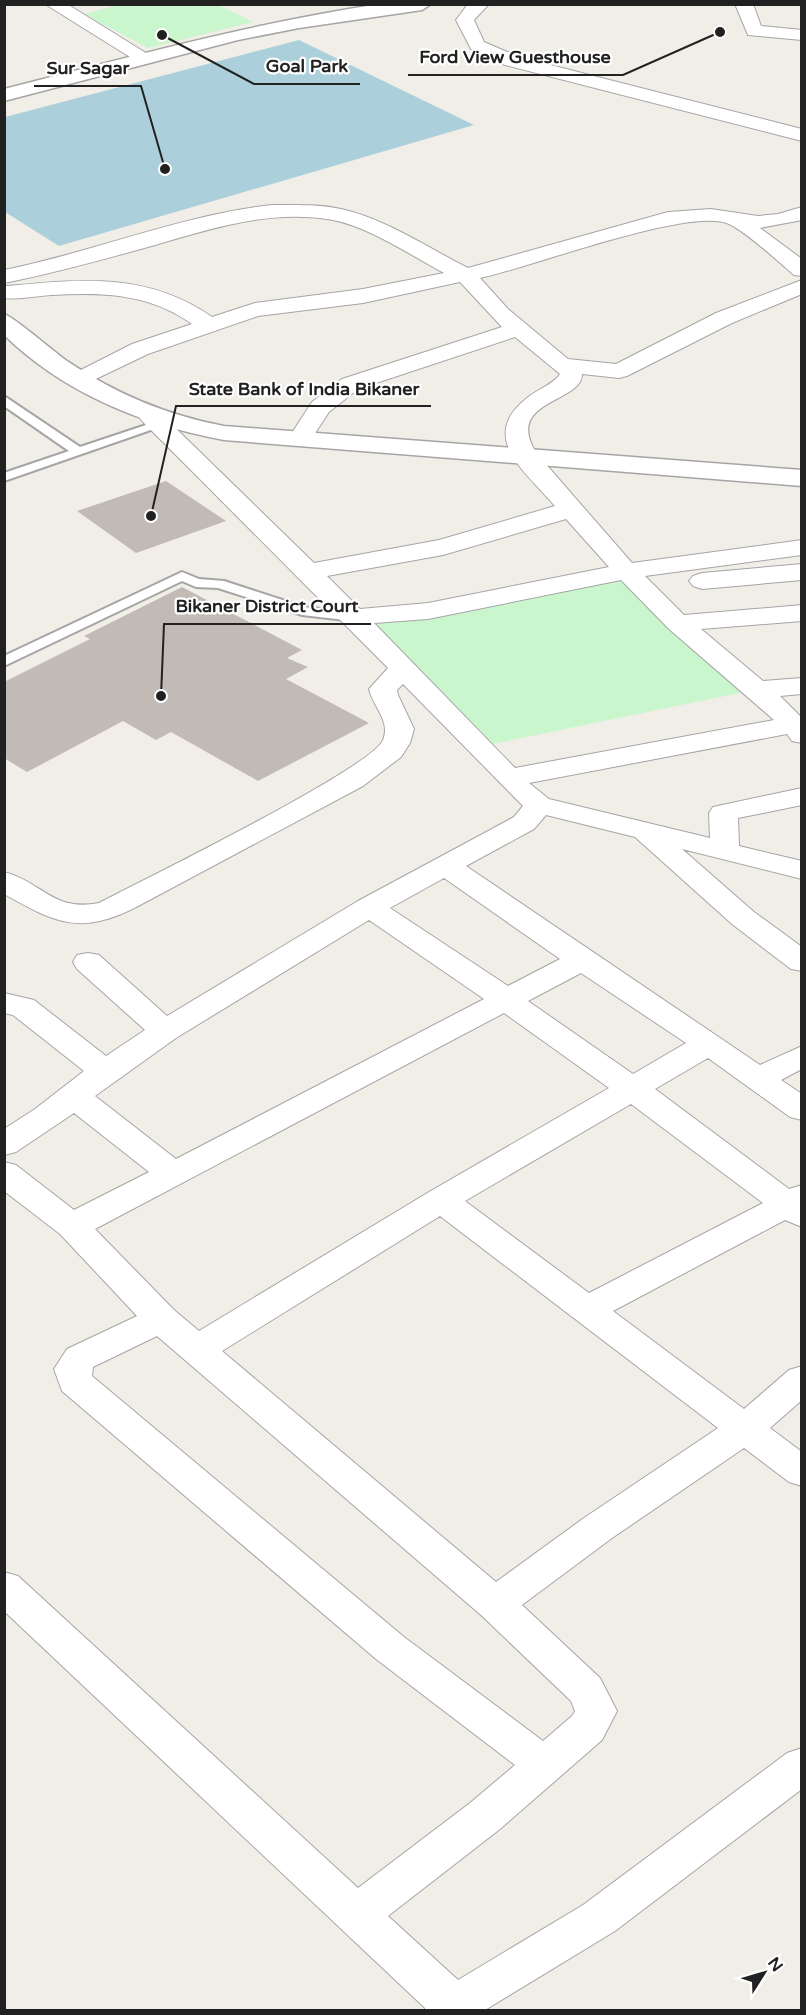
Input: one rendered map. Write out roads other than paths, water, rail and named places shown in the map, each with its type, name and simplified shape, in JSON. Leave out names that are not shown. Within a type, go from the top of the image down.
[{"type":"street","points":[[4,95],[145,58],[299,22],[422,4]]},
{"type":"street","points":[[480,4],[465,20],[477,45],[488,51],[547,72],[801,135]]},
{"type":"street","points":[[744,4],[754,31],[801,35]]},
{"type":"street","points":[[62,9],[90,7]]},
{"type":"street","points":[[62,9],[145,58]]},
{"type":"street","points":[[4,277],[127,246],[209,221],[272,211],[308,211],[339,215],[367,225],[465,275],[500,314],[572,372],[571,379],[522,414],[516,425],[515,435],[527,458],[634,580],[678,623],[759,689],[797,730]]},
{"type":"street","points":[[79,380],[140,349],[207,324],[255,310],[340,300],[499,268],[596,237],[668,219],[711,215],[738,221],[780,220],[801,213]]},
{"type":"street","points":[[738,221],[801,270]]},
{"type":"street","points":[[340,300],[368,272]]},
{"type":"street","points":[[566,366],[619,371],[723,318],[801,286]]},
{"type":"street","points":[[4,292],[75,287],[133,291],[174,302],[207,324]]},
{"type":"street","points":[[4,321],[17,336],[104,397],[155,421],[224,433],[801,478]]},
{"type":"street","points":[[300,439],[317,408],[350,384],[518,329]]},
{"type":"street","points":[[155,421],[354,617],[508,778],[539,805],[801,870]]},
{"type":"street","points":[[308,572],[443,547],[572,508]]},
{"type":"street","points":[[354,617],[428,611],[634,580],[801,547]]},
{"type":"street","points":[[634,580],[801,572]]},
{"type":"street","points":[[678,623],[801,613]]},
{"type":"street","points":[[4,881],[45,908],[68,915],[89,915],[108,910],[308,804],[363,772],[392,750],[400,733],[399,722],[384,698],[383,689],[403,668]]},
{"type":"street","points":[[759,689],[801,686]]},
{"type":"street","points":[[508,778],[797,730]]},
{"type":"street","points":[[725,852],[723,813],[801,796]]},
{"type":"street","points":[[4,1144],[75,1097],[105,1071],[165,1031],[369,908],[524,823],[539,805]]},
{"type":"street","points":[[645,832],[743,918],[801,962]]},
{"type":"street","points":[[447,867],[709,1044],[801,1110]]},
{"type":"street","points":[[369,908],[506,998],[797,1205],[588,1309]]},
{"type":"street","points":[[72,1226],[582,960]]},
{"type":"street","points":[[88,962],[165,1031]]},
{"type":"street","points":[[4,1003],[23,1007],[105,1071]]},
{"type":"street","points":[[196,1349],[441,1200],[526,1153],[631,1088],[709,1044]]},
{"type":"street","points":[[757,1079],[801,1056]]},
{"type":"street","points":[[75,1097],[173,1174]]},
{"type":"street","points":[[4,1173],[72,1226],[161,1319],[495,1604],[586,1690],[596,1711],[587,1728],[542,1764],[485,1816],[357,1914]]},
{"type":"street","points":[[441,1200],[801,1472]]},
{"type":"street","points":[[161,1319],[80,1358],[72,1369],[75,1382],[390,1648],[542,1764]]},
{"type":"street","points":[[495,1604],[597,1528],[744,1429],[801,1380]]},
{"type":"street","points":[[4,1587],[357,1914],[453,2009],[599,1918],[801,1766]]},
{"type":"lane","points":[[4,400],[78,452]]},
{"type":"lane","points":[[4,477],[78,452],[155,421]]},
{"type":"lane","points":[[4,662],[182,576],[196,583],[219,584],[302,611],[354,617]]},
{"type":"water","points":[[299,40],[474,125],[59,246],[5,212],[5,117]]},
{"type":"place","name":"Ford View Guesthouse","points":[[720,32]]},
{"type":"place","name":"Goal Park","points":[[162,35]]},
{"type":"place","name":"Sur Sagar","points":[[165,169]]},
{"type":"place","name":"State Bank of India Bikaner","points":[[151,516]]},
{"type":"place","name":"Bikaner District Court","points":[[161,696]]}]
